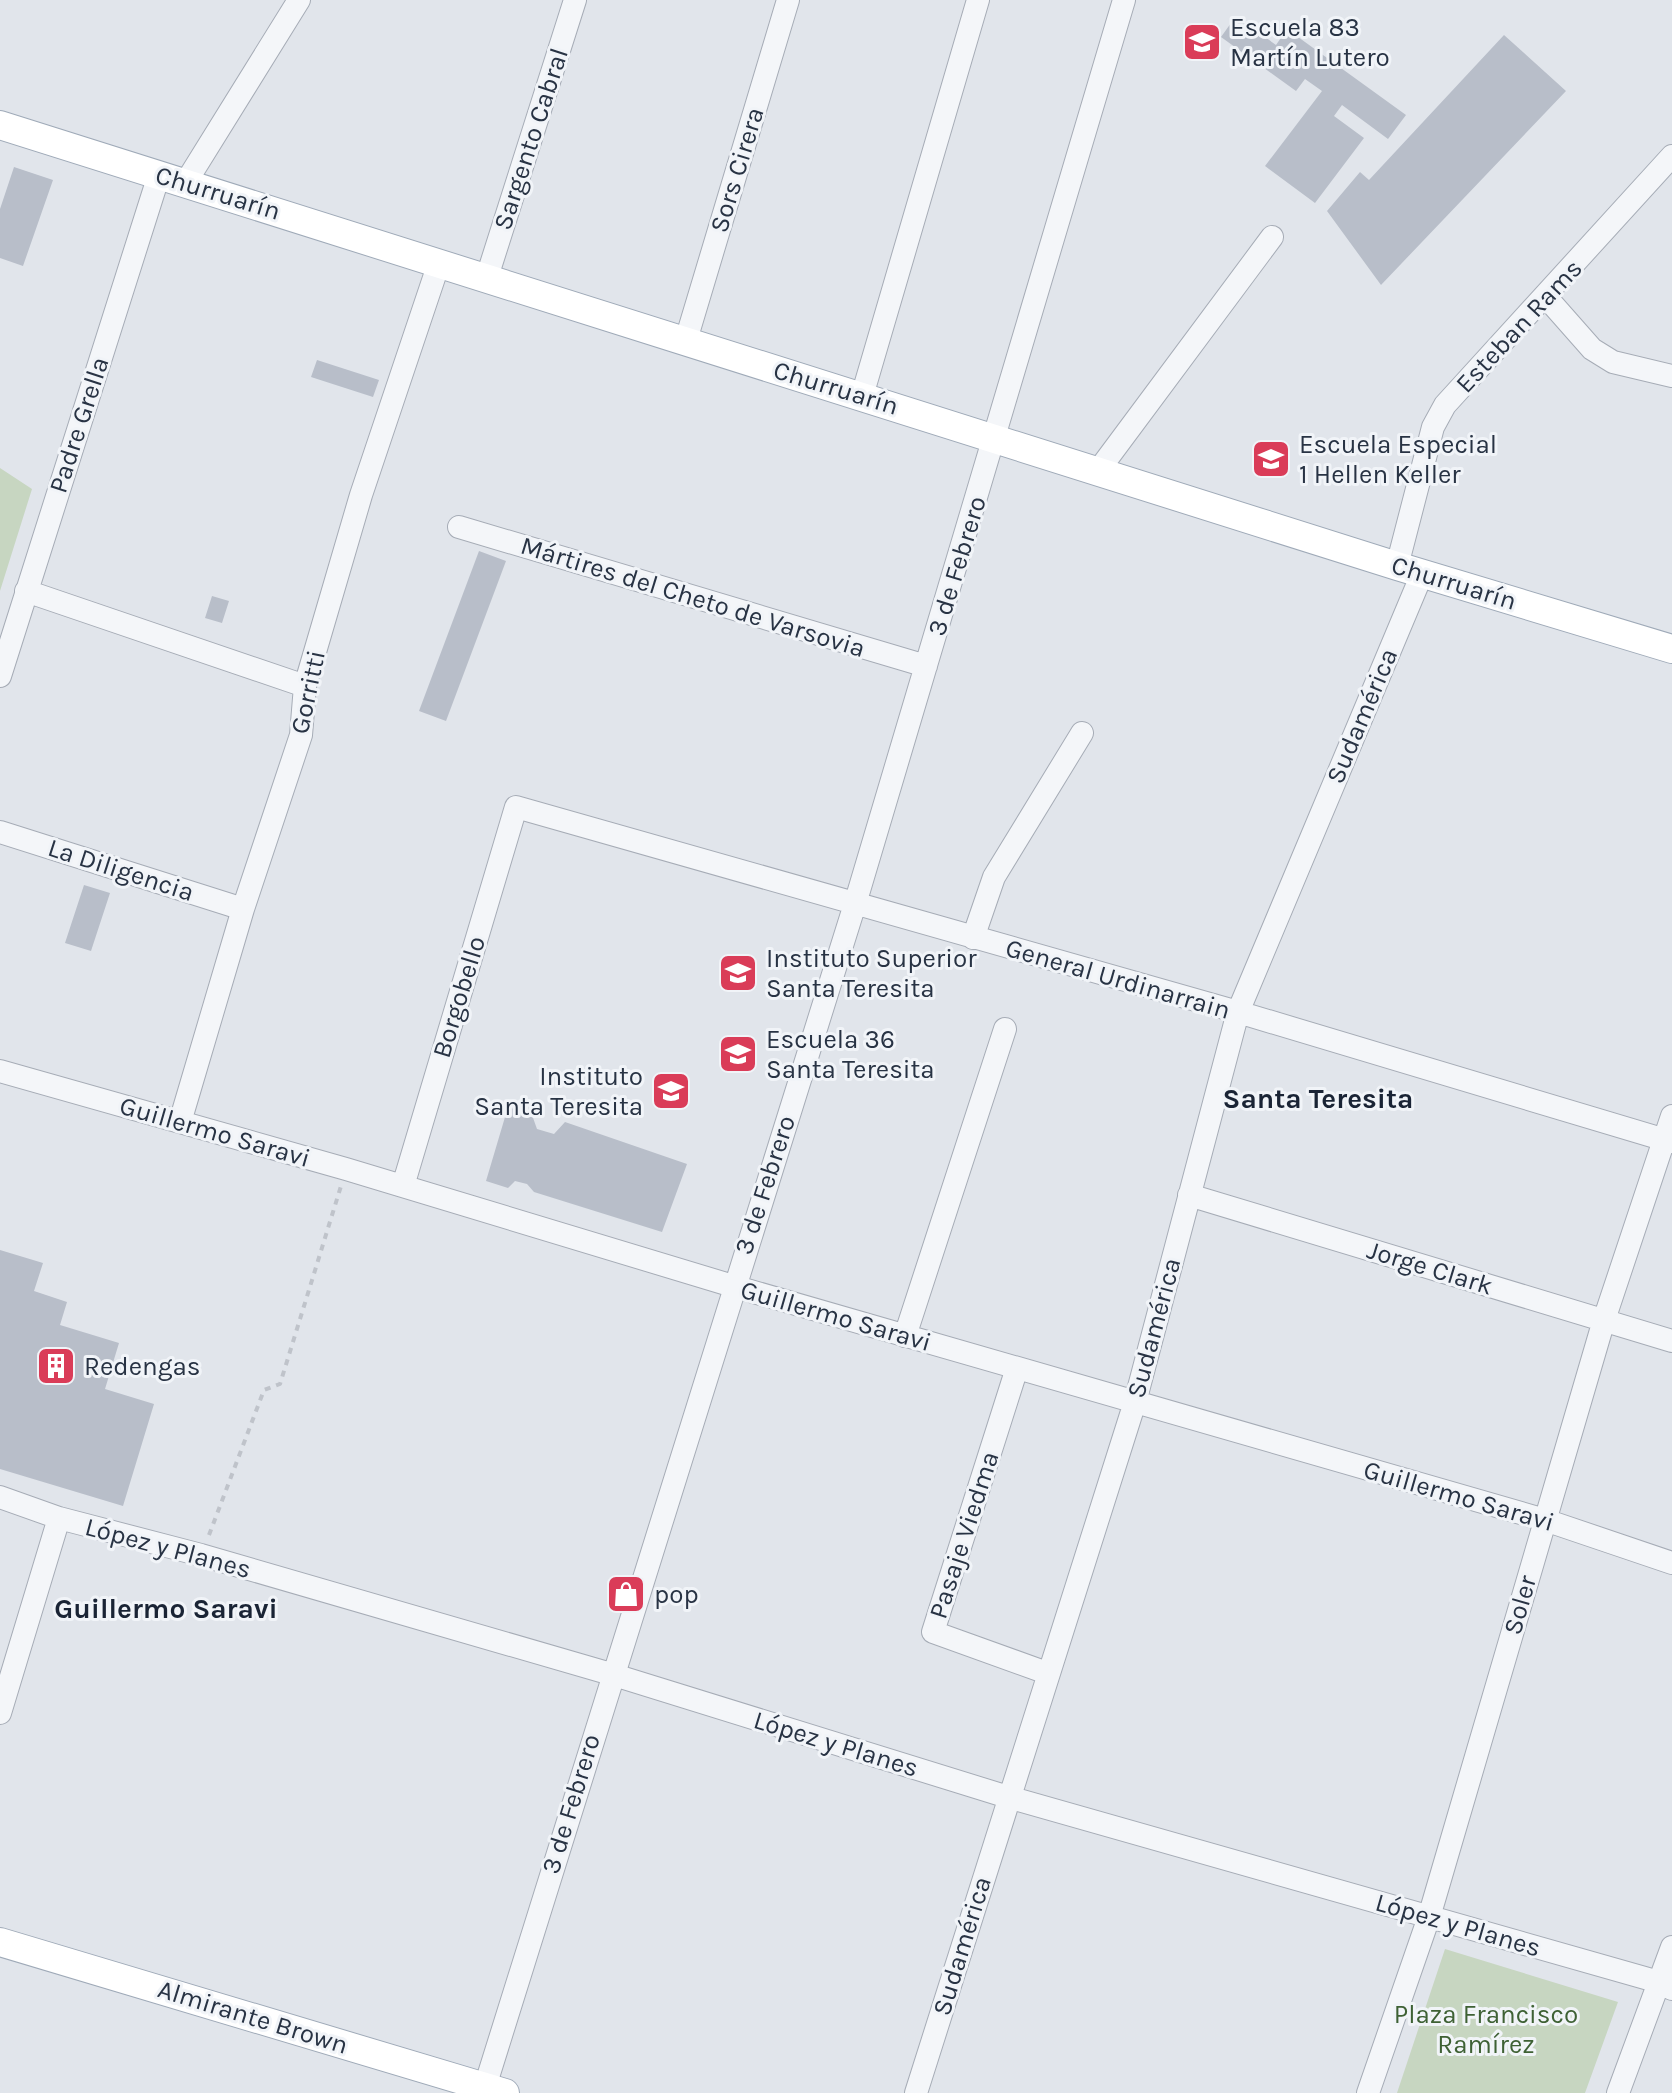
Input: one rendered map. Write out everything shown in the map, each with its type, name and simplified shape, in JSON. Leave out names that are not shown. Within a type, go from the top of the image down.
[{"type":"main road","name":"Churruarín","points":[[0,125],[1409,570],[1672,649]]},
{"type":"main road","name":"Almirante Brown","points":[[0,1942],[491,2091]]},
{"type":"street","name":"Padre Grella","points":[[0,676],[26,591],[173,178],[299,0]]},
{"type":"street","name":"Sargento Cabral","points":[[487,277],[575,0]]},
{"type":"street","name":"Sors Cirera","points":[[686,340],[788,0]]},
{"type":"street","points":[[862,396],[978,0]]},
{"type":"street","name":"3 de Febrero","points":[[491,2091],[611,1674],[855,904],[1124,0]]},
{"type":"street","name":"Esteban Rams","points":[[1409,570],[1433,427],[1445,405],[1547,298],[1672,156]]},
{"type":"street","points":[[1098,471],[1272,237]]},
{"type":"street","name":"Gorritti","points":[[180,1122],[243,909],[301,735],[305,686],[361,495],[439,263]]},
{"type":"street","points":[[1547,298],[1592,349],[1613,362],[1672,376]]},
{"type":"street","name":"Mártires del Cheto de Varsovia","points":[[459,527],[926,666]]},
{"type":"street","name":"Sudamérica","points":[[916,2093],[1135,1402],[1238,1012],[1409,570]]},
{"type":"street","points":[[26,591],[305,686]]},
{"type":"street","points":[[973,938],[994,877],[1082,733]]},
{"type":"street","name":"General Urdinarrain","points":[[516,807],[1238,1012],[1668,1141]]},
{"type":"street","name":"Borgobello","points":[[403,1186],[516,807]]},
{"type":"street","name":"La Diligencia","points":[[0,832],[243,909]]},
{"type":"street","points":[[905,1336],[1005,1029]]},
{"type":"street","name":"Guillermo Saravi","points":[[0,1071],[346,1169],[733,1286],[1545,1520],[1672,1563]]},
{"type":"street","name":"Soler","points":[[1368,2093],[1429,1917],[1604,1320],[1668,1141],[1672,1116]]},
{"type":"street","name":"Jorge Clark","points":[[1189,1195],[1672,1341]]},
{"type":"street","name":"Pasaje Viedma","points":[[1017,1368],[933,1632],[1047,1673]]},
{"type":"street","name":"López y Planes","points":[[0,1497],[59,1518],[201,1555],[611,1674],[1008,1797],[1666,1986]]},
{"type":"street","points":[[0,1713],[59,1518]]},
{"type":"street","points":[[1618,2093],[1666,1986],[1672,1947]]},
{"type":"path","points":[[201,1555],[264,1390],[280,1384],[346,1169]]},
{"type":"green space","points":[[0,468],[32,489],[0,591]]},
{"type":"green space","name":"Plaza Francisco Ramírez","points":[[1445,1949],[1618,2002],[1585,2093],[1397,2093]]},
{"type":"building","points":[[1236,16],[1276,45],[1287,29],[1406,115],[1388,139],[1342,105],[1334,116],[1364,138],[1315,203],[1265,166],[1322,91],[1305,79],[1296,91],[1221,37]]},
{"type":"building","points":[[1504,35],[1566,91],[1381,285],[1327,211],[1360,172],[1369,180]]},
{"type":"building","points":[[14,167],[53,180],[23,266],[0,258],[0,209]]},
{"type":"building","points":[[317,360],[379,380],[373,397],[311,377]]},
{"type":"building","points":[[479,551],[506,561],[446,721],[419,711]]},
{"type":"building","points":[[212,596],[229,601],[222,623],[205,618]]},
{"type":"building","points":[[84,885],[110,893],[91,951],[65,943]]},
{"type":"building","points":[[508,1107],[532,1115],[537,1129],[554,1134],[565,1122],[687,1164],[662,1232],[534,1192],[527,1184],[515,1181],[508,1188],[486,1181]]},
{"type":"building","name":"Redengas","points":[[0,1250],[43,1263],[34,1291],[67,1302],[60,1325],[119,1343],[105,1389],[154,1404],[123,1506],[0,1469]]},
{"type":"place","name":"Escuela 83 Martín Lutero","points":[[1202,42]]},
{"type":"place","name":"Escuela Especial 1 Hellen Keller","points":[[1271,459]]},
{"type":"place","name":"Instituto Superior Santa Teresita","points":[[738,973]]},
{"type":"place","name":"Escuela 36 Santa Teresita","points":[[738,1054]]},
{"type":"place","name":"Instituto Santa Teresita","points":[[671,1091]]},
{"type":"place","name":"Redengas","points":[[56,1366]]},
{"type":"place","name":"pop","points":[[626,1594]]},
{"type":"district","name":"Santa Teresita","points":[[1318,1098]]},
{"type":"district","name":"Guillermo Saravi","points":[[166,1608]]}]
